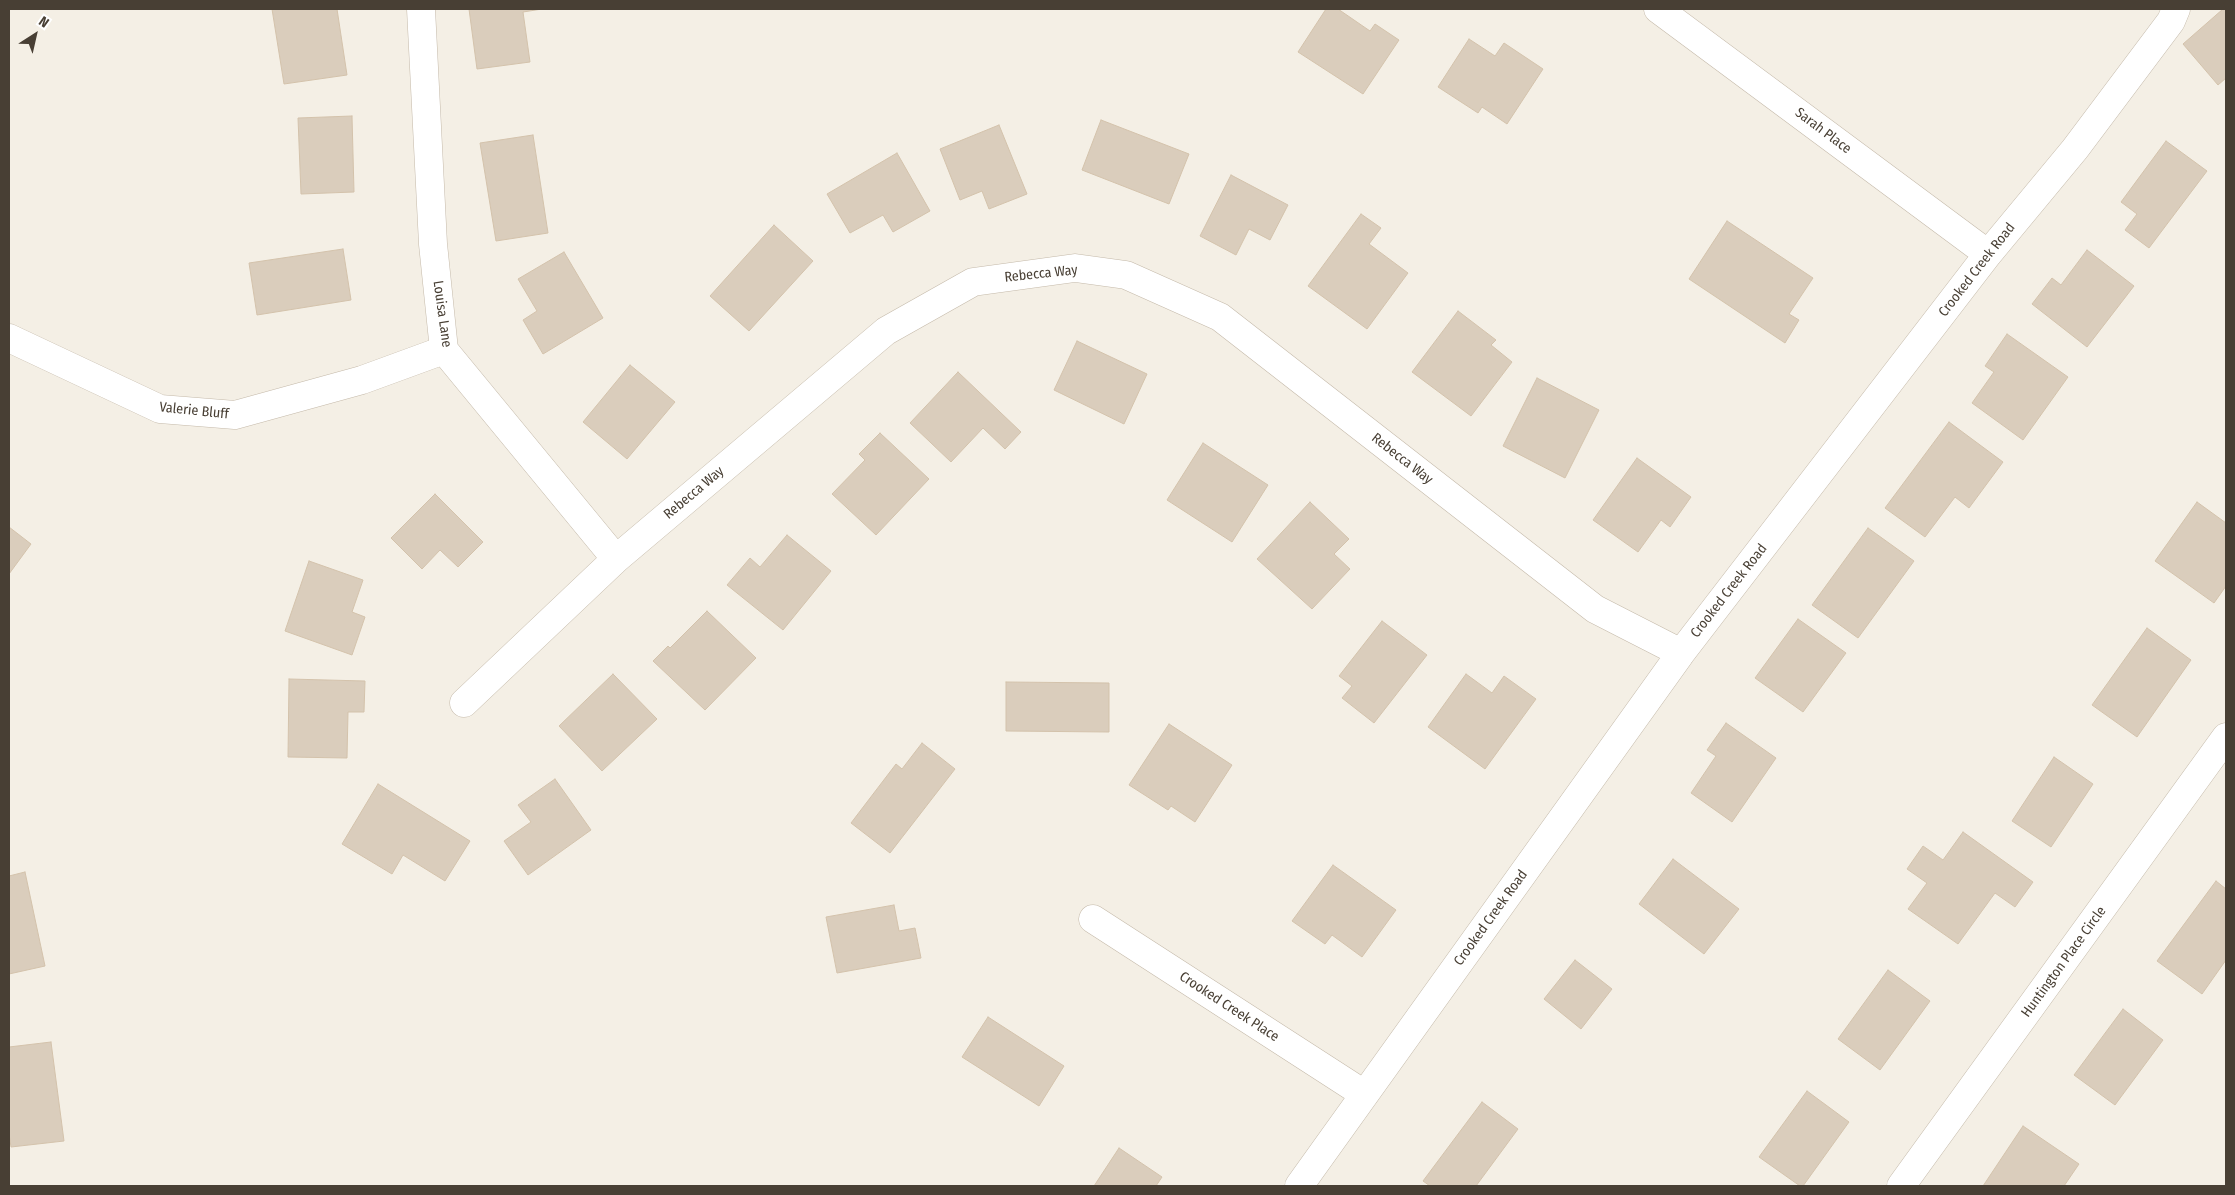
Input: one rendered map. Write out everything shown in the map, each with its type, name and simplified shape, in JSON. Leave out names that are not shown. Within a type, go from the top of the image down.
[{"type":"street","name":"Louisa Lane","points":[[421,9],[433,244],[444,350],[616,559]]},
{"type":"street","name":"Sarah Place","points":[[1658,9],[1988,254]]},
{"type":"street","name":"Crooked Creek Road","points":[[1300,1186],[1364,1094],[1682,653],[1988,254],[2075,149],[2170,21],[2176,9]]},
{"type":"street","name":"Rebecca Way","points":[[464,703],[616,559],[886,330],[973,282],[1075,268],[1126,275],[1220,317],[1595,609],[1682,653]]},
{"type":"street","name":"Valerie Bluff","points":[[9,338],[160,409],[235,415],[362,380],[444,350]]},
{"type":"street","name":"Huntington Place Circle","points":[[1901,1186],[2226,737]]},
{"type":"street","name":"Crooked Creek Place","points":[[1093,919],[1364,1094]]},
{"type":"building","points":[[272,9],[337,9],[347,75],[284,84]]},
{"type":"building","points":[[469,9],[542,9],[523,12],[530,62],[477,69]]},
{"type":"building","points":[[1326,9],[1338,9],[1370,31],[1375,24],[1399,40],[1363,94],[1298,52]]},
{"type":"building","points":[[2223,9],[2226,9],[2226,78],[2218,85],[2183,44]]},
{"type":"building","points":[[1469,39],[1495,56],[1504,43],[1543,69],[1507,124],[1482,107],[1478,113],[1438,87]]},
{"type":"building","points":[[352,116],[354,192],[301,194],[298,118]]},
{"type":"building","points":[[1101,120],[1189,154],[1169,204],[1082,170]]},
{"type":"building","points":[[999,125],[1027,194],[989,209],[982,191],[960,200],[940,149]]},
{"type":"building","points":[[533,135],[548,233],[496,241],[480,143]]},
{"type":"building","points":[[2166,141],[2207,171],[2149,248],[2125,230],[2137,214],[2121,202]]},
{"type":"building","points":[[897,153],[930,211],[893,232],[883,215],[850,233],[827,194]]},
{"type":"building","points":[[1231,175],[1288,205],[1270,240],[1249,229],[1236,255],[1200,236]]},
{"type":"building","points":[[1361,214],[1381,228],[1369,244],[1408,273],[1367,329],[1308,286]]},
{"type":"building","points":[[1727,221],[1813,278],[1789,314],[1799,320],[1785,343],[1689,279]]},
{"type":"building","points":[[774,225],[813,261],[749,331],[710,296]]},
{"type":"building","points":[[343,249],[351,300],[257,315],[249,263]]},
{"type":"building","points":[[2087,250],[2134,286],[2087,347],[2032,304],[2052,278],[2061,285]]},
{"type":"building","points":[[564,252],[603,318],[543,354],[523,320],[537,311],[518,279]]},
{"type":"building","points":[[1458,311],[1496,340],[1491,345],[1512,362],[1471,416],[1412,372]]},
{"type":"building","points":[[2007,334],[2068,377],[2023,440],[1972,403],[1994,372],[1985,366]]},
{"type":"building","points":[[1077,341],[1147,374],[1124,424],[1054,390]]},
{"type":"building","points":[[630,365],[675,402],[627,459],[583,422]]},
{"type":"building","points":[[958,372],[1021,432],[1005,449],[983,428],[951,462],[910,423]]},
{"type":"building","points":[[1537,378],[1599,410],[1565,478],[1503,446]]},
{"type":"building","points":[[1949,422],[2003,462],[1969,508],[1955,497],[1925,537],[1885,508]]},
{"type":"building","points":[[880,433],[929,479],[876,535],[832,494],[865,460],[859,454]]},
{"type":"building","points":[[1203,443],[1268,485],[1232,542],[1167,500]]},
{"type":"building","points":[[1637,458],[1691,497],[1670,527],[1661,520],[1638,552],[1593,520]]},
{"type":"building","points":[[435,494],[483,542],[458,567],[440,550],[422,569],[391,538]]},
{"type":"building","points":[[1310,502],[1349,539],[1334,554],[1350,569],[1312,609],[1257,559]]},
{"type":"building","points":[[2197,502],[2226,523],[2226,586],[2214,603],[2155,561]]},
{"type":"building","points":[[9,527],[31,544],[9,574]]},
{"type":"building","points":[[1868,528],[1914,561],[1858,638],[1812,605]]},
{"type":"building","points":[[787,535],[831,571],[783,630],[727,585],[750,558],[760,567]]},
{"type":"building","points":[[309,561],[363,580],[352,612],[365,617],[352,655],[285,631]]},
{"type":"building","points":[[707,611],[756,658],[705,710],[653,661],[668,646],[670,648]]},
{"type":"building","points":[[1798,619],[1846,653],[1803,712],[1755,678]]},
{"type":"building","points":[[1382,621],[1427,655],[1374,723],[1342,698],[1352,686],[1339,676]]},
{"type":"building","points":[[2147,628],[2191,660],[2137,737],[2092,705]]},
{"type":"building","points":[[613,674],[657,719],[602,771],[559,726]]},
{"type":"building","points":[[1466,674],[1492,693],[1504,676],[1536,699],[1485,769],[1428,727]]},
{"type":"building","points":[[289,679],[365,681],[364,712],[348,712],[347,758],[288,757]]},
{"type":"building","points":[[1006,682],[1109,683],[1109,732],[1006,731]]},
{"type":"building","points":[[1726,723],[1776,758],[1732,822],[1691,793],[1716,756],[1707,750]]},
{"type":"building","points":[[1169,724],[1232,765],[1195,822],[1171,806],[1168,810],[1129,785]]},
{"type":"building","points":[[922,743],[955,769],[890,853],[851,823],[896,764],[902,769]]},
{"type":"building","points":[[2054,757],[2093,784],[2051,847],[2012,821]]},
{"type":"building","points":[[555,779],[591,830],[528,875],[504,841],[531,822],[518,805]]},
{"type":"building","points":[[378,784],[470,841],[445,881],[403,855],[392,874],[342,844]]},
{"type":"building","points":[[1963,832],[2033,882],[2015,907],[1995,893],[1958,944],[1908,909],[1927,883],[1907,869],[1923,846],[1943,860]]},
{"type":"building","points":[[1673,859],[1739,909],[1704,954],[1639,904]]},
{"type":"building","points":[[1333,865],[1396,910],[1362,957],[1332,935],[1325,944],[1292,921]]},
{"type":"building","points":[[25,872],[45,966],[9,974],[9,876]]},
{"type":"building","points":[[2216,881],[2226,889],[2226,960],[2202,994],[2157,961]]},
{"type":"building","points":[[894,905],[899,931],[915,928],[921,958],[837,973],[826,917]]},
{"type":"building","points":[[1575,960],[1612,989],[1581,1029],[1544,999]]},
{"type":"building","points":[[1888,970],[1930,1001],[1880,1070],[1838,1039]]},
{"type":"building","points":[[2123,1009],[2163,1040],[2115,1105],[2074,1075]]},
{"type":"building","points":[[988,1017],[1064,1066],[1039,1106],[962,1057]]},
{"type":"building","points":[[51,1042],[64,1141],[11,1147],[9,1134],[9,1047]]},
{"type":"building","points":[[1807,1091],[1849,1122],[1803,1186],[1800,1186],[1759,1157]]},
{"type":"building","points":[[1482,1102],[1518,1129],[1476,1186],[1430,1186],[1423,1181]]},
{"type":"building","points":[[2023,1126],[2079,1164],[2064,1186],[1983,1186]]},
{"type":"building","points":[[1119,1148],[1162,1177],[1156,1186],[1094,1186]]}]
